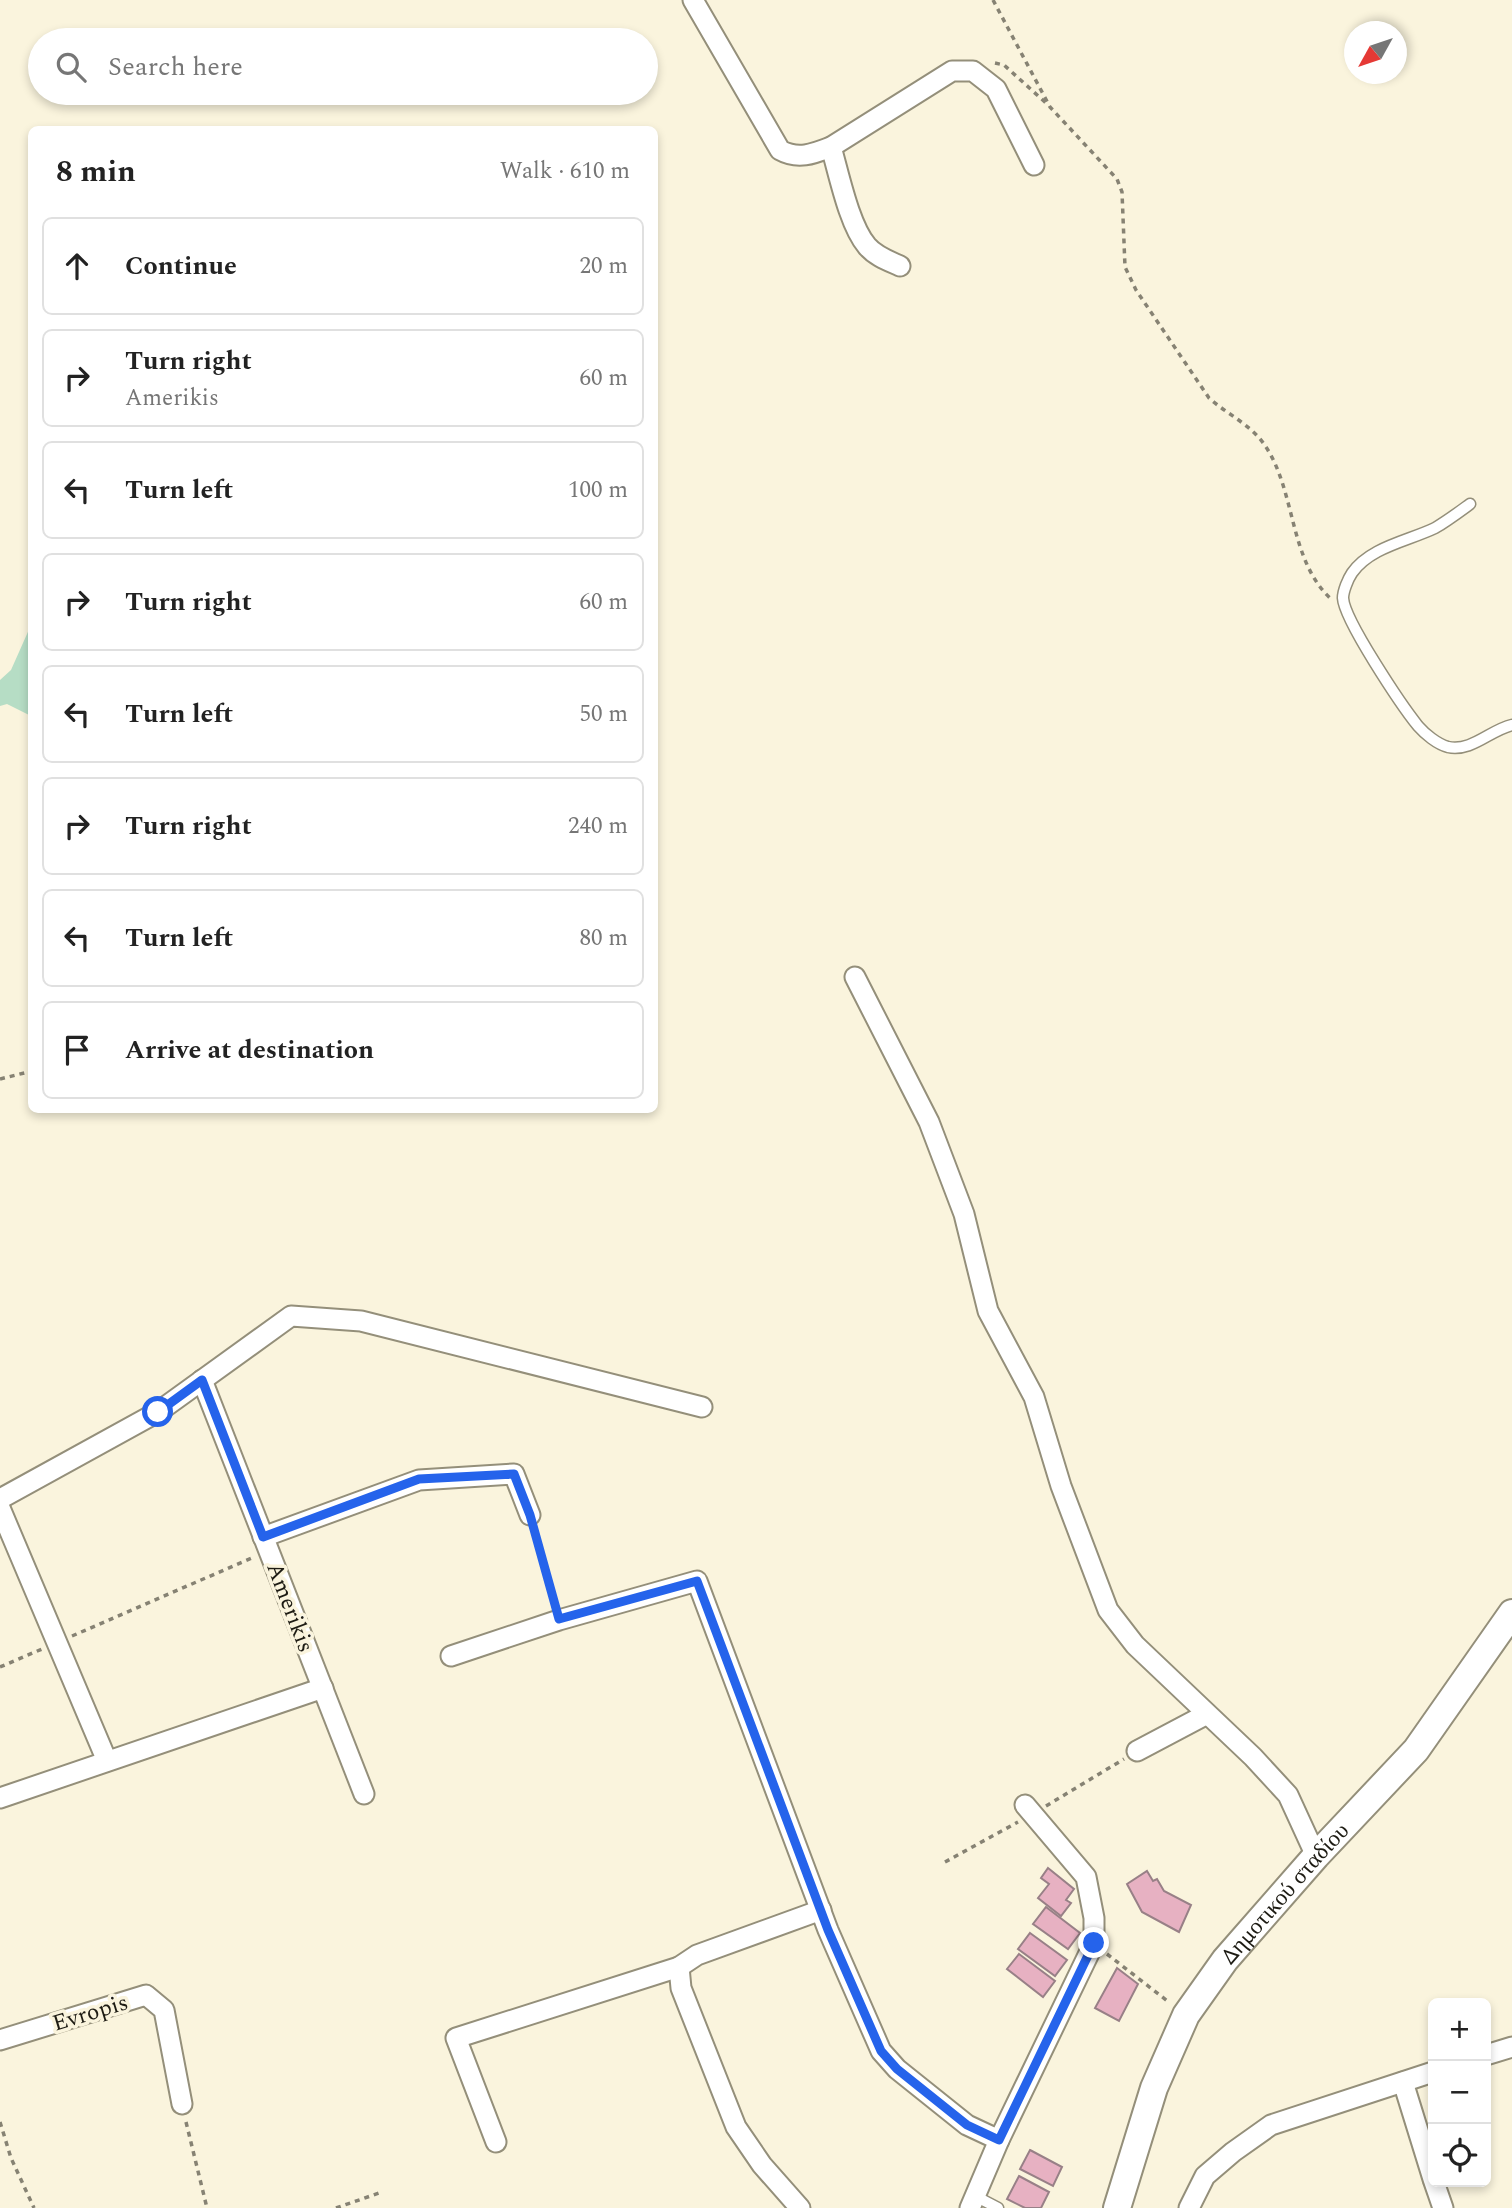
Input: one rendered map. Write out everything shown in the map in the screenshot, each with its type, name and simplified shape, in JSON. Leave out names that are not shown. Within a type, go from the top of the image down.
[{"type":"main road","name":"Δημοτικού σταδίου","points":[[1117,2208],[1154,2088],[1186,2015],[1225,1960],[1316,1856],[1416,1751],[1512,1614]]},
{"type":"street","points":[[693,0],[780,150],[790,155],[802,156],[831,147],[952,71],[974,71],[996,89],[1034,165]]},
{"type":"street","points":[[831,147],[850,214],[866,246],[880,257],[900,266]]},
{"type":"street","points":[[855,977],[929,1122],[964,1214],[988,1311],[1034,1397],[1061,1486],[1108,1610],[1135,1645],[1288,1795],[1316,1856]]},
{"type":"street","points":[[0,1499],[158,1412],[291,1316],[361,1321],[702,1407]]},
{"type":"street","name":"Amerikis","points":[[202,1380],[364,1794]]},
{"type":"street","points":[[266,1544],[419,1479],[514,1474],[530,1515]]},
{"type":"street","points":[[0,1508],[107,1761]]},
{"type":"street","points":[[451,1656],[559,1619],[697,1581],[821,1910],[881,2051],[897,2069],[967,2125],[999,2140]]},
{"type":"street","points":[[0,1798],[323,1688]]},
{"type":"street","points":[[1137,1751],[1208,1714]]},
{"type":"street","points":[[973,2202],[999,2140],[1094,1943],[1094,1918],[1086,1877],[1025,1805]]},
{"type":"street","points":[[496,2142],[456,2038],[679,1967],[696,1955],[821,1910]]},
{"type":"street","points":[[679,1967],[681,1988],[736,2127],[762,2165],[800,2208]]},
{"type":"street","name":"Evropis","points":[[0,2040],[146,1995],[164,2010],[182,2104]]},
{"type":"street","points":[[1491,2053],[1512,2047]]},
{"type":"street","points":[[1189,2208],[1205,2176],[1271,2125],[1428,2074]]},
{"type":"street","points":[[1403,2082],[1428,2161]]},
{"type":"street","points":[[1436,2187],[1443,2208]]},
{"type":"lane","points":[[1470,504],[1436,527],[1381,551],[1361,564],[1349,578],[1343,597],[1355,631],[1418,726],[1434,740],[1449,747],[1469,746],[1512,725]]},
{"type":"lane","points":[[973,2202],[998,2208]]},
{"type":"path","points":[[993,0],[1050,107],[1117,178],[1122,192],[1125,267],[1136,289],[1209,398],[1247,424],[1266,447],[1286,491],[1305,562],[1327,595],[1348,615]]},
{"type":"path","points":[[0,1079],[28,1072]]},
{"type":"path","points":[[530,1515],[559,1619]]},
{"type":"path","points":[[0,1667],[57,1643],[266,1544]]},
{"type":"path","points":[[1094,1943],[1186,2015]]},
{"type":"path","points":[[182,2104],[207,2208]]},
{"type":"path","points":[[0,2122],[11,2158],[34,2208]]},
{"type":"path","points":[[336,2208],[382,2192]]},
{"type":"green space","points":[[28,632],[28,714],[7,704],[0,706],[0,680],[11,670]]},
{"type":"building","points":[[1048,1868],[1074,1889],[1066,1900],[1071,1903],[1061,1916],[1038,1898],[1049,1884],[1041,1878]]},
{"type":"building","points":[[1147,1871],[1153,1881],[1157,1879],[1164,1891],[1191,1905],[1179,1932],[1142,1912],[1127,1884]]},
{"type":"building","points":[[1046,1907],[1080,1933],[1068,1949],[1033,1924]]},
{"type":"building","points":[[1030,1933],[1067,1960],[1055,1976],[1018,1949]]},
{"type":"building","points":[[1019,1954],[1055,1981],[1043,1997],[1007,1969]]},
{"type":"building","points":[[1117,1968],[1138,1984],[1119,2021],[1095,2008]]},
{"type":"building","points":[[1030,2150],[1062,2167],[1053,2186],[1020,2169]]},
{"type":"building","points":[[1019,2176],[1049,2192],[1041,2208],[1025,2208],[1007,2199]]},
{"type":"route","points":[[158,1412],[202,1380],[263,1537],[419,1479],[514,1474],[530,1515],[559,1619],[697,1581],[828,1930],[881,2051],[897,2069],[967,2125],[999,2140],[1094,1943]]}]
